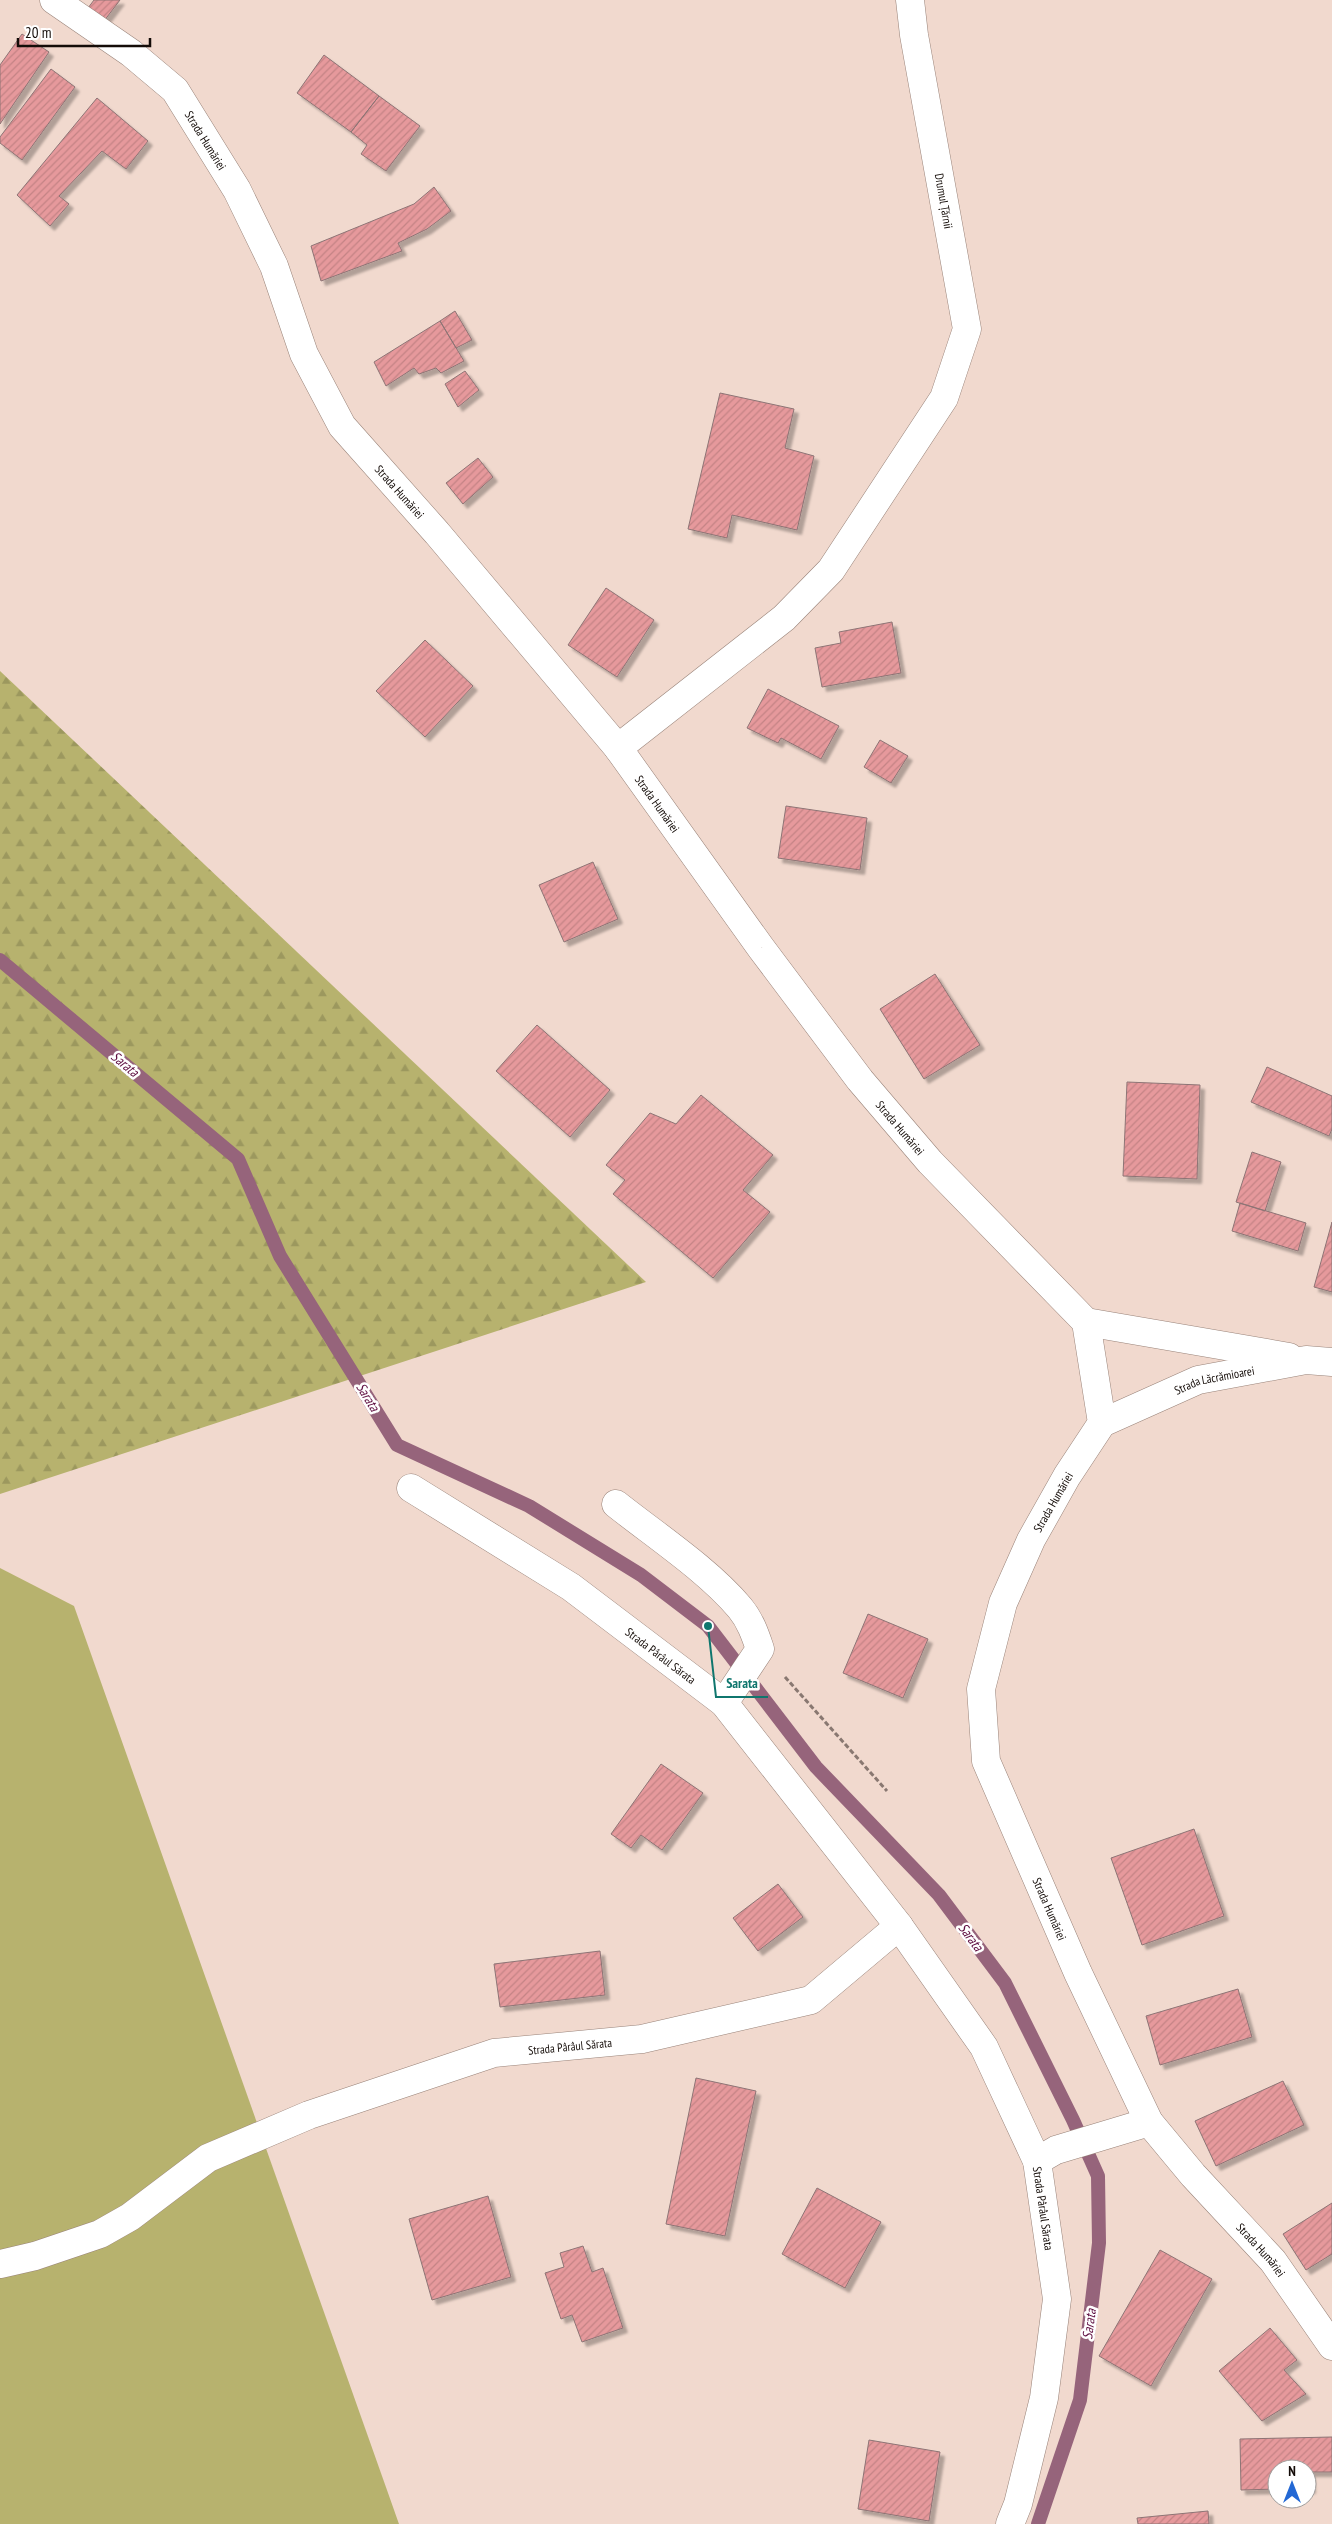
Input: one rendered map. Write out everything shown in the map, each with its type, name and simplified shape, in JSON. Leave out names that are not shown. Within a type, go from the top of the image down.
[{"type":"street","name":"Strada Humăriei","points":[[54,0],[131,53],[176,90],[237,190],[274,266],[304,354],[342,426],[437,533],[618,748],[761,948],[860,1080],[930,1162],[1086,1322]]},
{"type":"street","name":"Drumul Țărnii","points":[[618,748],[784,618],[831,570],[944,398],[967,329],[914,35],[910,0]]},
{"type":"street","points":[[1102,1423],[1086,1322],[1319,1361]]},
{"type":"street","name":"Strada Lăcrămioarei","points":[[1102,1423],[1198,1380],[1319,1361]]},
{"type":"street","name":"Strada Humăriei","points":[[1102,1423],[1067,1476],[1031,1540],[1003,1603],[980,1690],[986,1761],[1078,1973],[1149,2122],[1193,2175],[1273,2261],[1332,2346]]},
{"type":"street","name":"Strada Pârâul Sărata","points":[[411,1488],[571,1586],[728,1697],[899,1926],[984,2048],[1047,2156],[1057,2299],[1044,2398],[1018,2504],[1010,2524]]},
{"type":"street","points":[[616,1504],[705,1575],[740,1608],[754,1630],[758,1652],[728,1697]]},
{"type":"street","name":"Strada Pârâul Sărata","points":[[0,2264],[35,2256],[100,2234],[130,2217],[208,2158],[309,2115],[494,2053],[642,2039],[811,2000],[899,1926]]},
{"type":"street","points":[[1047,2156],[1149,2122]]},
{"type":"path","points":[[758,1652],[887,1791]]},
{"type":"green space","points":[[0,671],[646,1282],[0,1494]]},
{"type":"green space","points":[[0,1568],[74,1606],[399,2524],[0,2524]]},
{"type":"building","points":[[94,0],[120,0],[104,21],[88,8]]},
{"type":"building","points":[[22,34],[49,52],[0,124],[0,65]]},
{"type":"building","points":[[324,55],[379,96],[351,132],[297,93]]},
{"type":"building","points":[[51,69],[75,87],[22,160],[0,143],[0,137]]},
{"type":"building","points":[[379,96],[420,126],[386,171],[361,154],[367,145],[351,132]]},
{"type":"building","points":[[97,98],[148,141],[126,169],[102,151],[59,196],[69,204],[50,226],[17,195]]},
{"type":"building","points":[[434,187],[451,211],[427,229],[398,243],[402,251],[321,281],[311,246],[414,204]]},
{"type":"building","points":[[455,311],[472,340],[456,348],[440,321]]},
{"type":"building","points":[[440,321],[464,361],[441,373],[436,368],[419,374],[414,368],[386,386],[374,362]]},
{"type":"building","points":[[465,371],[479,390],[458,407],[445,384]]},
{"type":"building","points":[[720,393],[794,409],[785,448],[814,456],[797,530],[732,515],[727,538],[688,529]]},
{"type":"building","points":[[478,458],[493,477],[463,504],[446,483]]},
{"type":"building","points":[[606,588],[654,620],[617,677],[568,645]]},
{"type":"building","points":[[892,622],[901,673],[822,687],[815,648],[841,643],[839,632]]},
{"type":"building","points":[[425,640],[473,686],[425,737],[376,691]]},
{"type":"building","points":[[768,689],[839,726],[821,759],[781,738],[778,743],[747,728]]},
{"type":"building","points":[[880,740],[908,756],[891,783],[864,767]]},
{"type":"building","points":[[786,806],[867,818],[860,870],[778,858]]},
{"type":"building","points":[[593,862],[618,919],[564,942],[539,885]]},
{"type":"building","points":[[935,974],[980,1045],[924,1079],[880,1009]]},
{"type":"building","points":[[537,1025],[610,1090],[570,1137],[496,1071]]},
{"type":"building","points":[[1267,1067],[1332,1096],[1332,1129],[1329,1136],[1251,1102]]},
{"type":"building","points":[[1127,1082],[1200,1085],[1197,1179],[1123,1176]]},
{"type":"building","points":[[701,1095],[773,1155],[743,1190],[770,1212],[713,1278],[613,1194],[625,1180],[606,1165],[650,1113],[676,1124]]},
{"type":"building","points":[[1252,1152],[1281,1162],[1265,1211],[1236,1202]]},
{"type":"building","points":[[1240,1203],[1306,1223],[1298,1251],[1232,1231]]},
{"type":"building","points":[[1332,1222],[1332,1292],[1314,1287]]},
{"type":"building","points":[[868,1614],[928,1639],[903,1698],[843,1673]]},
{"type":"building","points":[[661,1764],[703,1793],[662,1850],[641,1835],[631,1848],[611,1834]]},
{"type":"building","points":[[1194,1829],[1224,1916],[1142,1945],[1111,1858]]},
{"type":"building","points":[[778,1884],[803,1917],[758,1951],[733,1918]]},
{"type":"building","points":[[600,1951],[605,1995],[500,2007],[494,1964]]},
{"type":"building","points":[[1238,1989],[1252,2037],[1160,2065],[1146,2016]]},
{"type":"building","points":[[696,2078],[756,2091],[725,2236],[666,2224]]},
{"type":"building","points":[[1283,2081],[1304,2125],[1216,2166],[1195,2121]]},
{"type":"building","points":[[817,2188],[881,2222],[845,2288],[782,2254]]},
{"type":"building","points":[[488,2196],[511,2277],[432,2300],[409,2219]]},
{"type":"building","points":[[1332,2203],[1332,2254],[1306,2270],[1283,2234]]},
{"type":"building","points":[[583,2246],[592,2272],[603,2268],[623,2328],[582,2342],[572,2315],[561,2319],[545,2273],[564,2267],[560,2253]]},
{"type":"building","points":[[1160,2250],[1212,2279],[1151,2386],[1099,2356]]},
{"type":"building","points":[[1270,2328],[1297,2360],[1284,2370],[1306,2394],[1262,2421],[1219,2371]]},
{"type":"building","points":[[1332,2437],[1332,2472],[1317,2472],[1317,2459],[1267,2459],[1267,2489],[1241,2490],[1240,2439]]},
{"type":"building","points":[[869,2440],[940,2452],[929,2521],[858,2509]]},
{"type":"building","points":[[1208,2511],[1209,2524],[1138,2524],[1137,2518]]},
{"type":"waterway","name":"Sarata","points":[[0,960],[238,1159],[280,1256],[397,1445],[529,1506],[641,1575],[708,1626],[816,1767],[939,1895],[1005,1983],[1073,2120],[1098,2176],[1099,2243],[1080,2400],[1038,2524]]},
{"type":"place","name":"Sarata","points":[[708,1626]]}]
